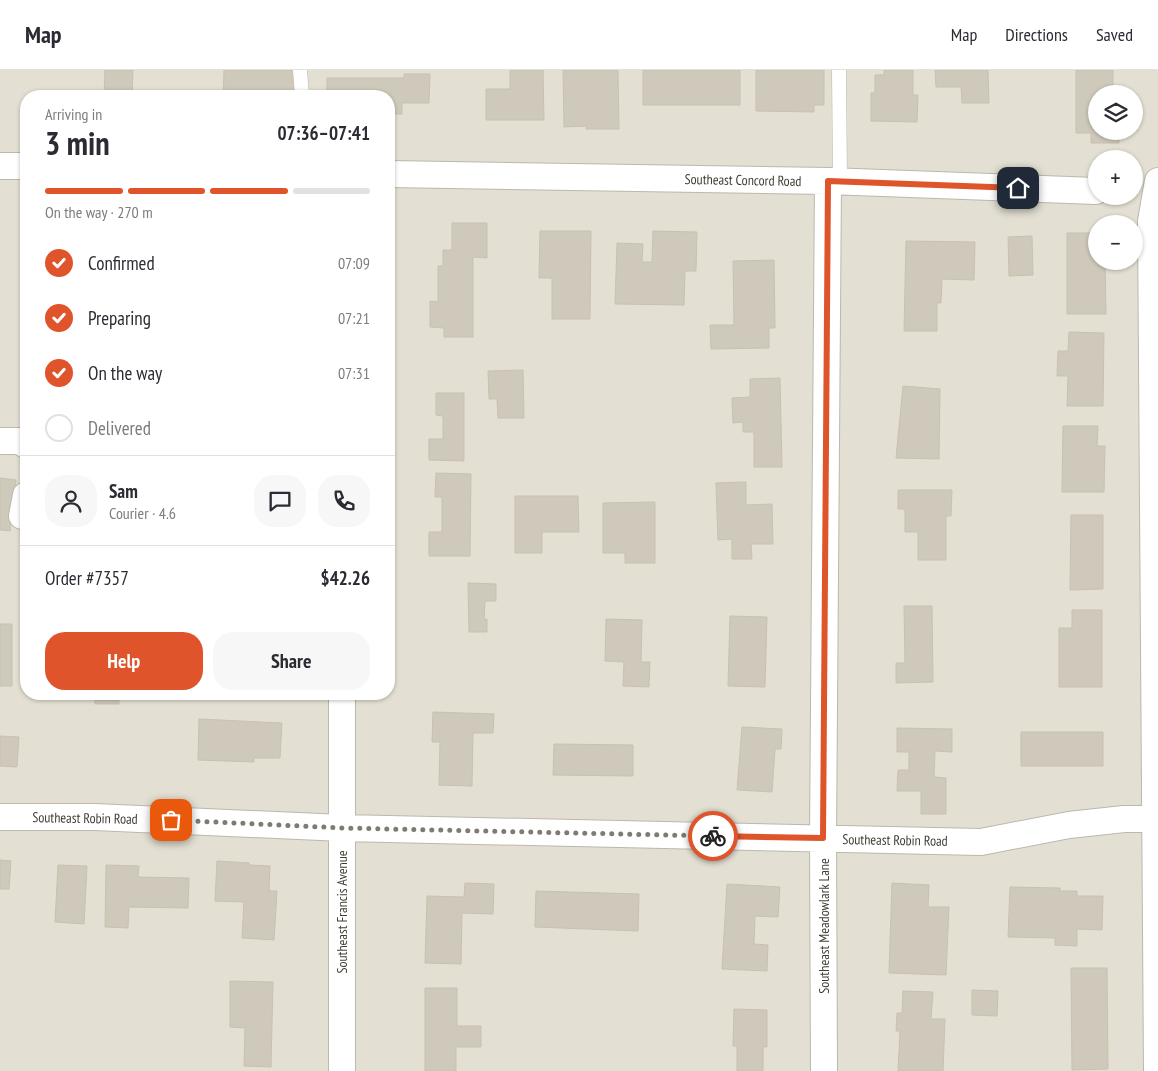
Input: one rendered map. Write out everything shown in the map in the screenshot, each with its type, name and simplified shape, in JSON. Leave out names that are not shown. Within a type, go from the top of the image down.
[{"type":"street","points":[[0,166],[20,166]]},
{"type":"street","name":"Southeast Concord Road","points":[[395,174],[834,181],[1088,191]]},
{"type":"street","name":"Southeast Meadowlark Lane","points":[[824,1071],[823,838],[834,181]]},
{"type":"street","points":[[1151,190],[1156,364],[1157,1071]]},
{"type":"street","points":[[0,440],[20,442]]},
{"type":"street","name":"Southeast Francis Avenue","points":[[342,700],[342,1071]]},
{"type":"street","name":"Southeast Robin Road","points":[[0,817],[95,817],[343,828],[981,842],[1069,825],[1124,819],[1156,819]]},
{"type":"lane","points":[[300,70],[302,90]]},
{"type":"lane","points":[[834,181],[839,70]]},
{"type":"shaded area","points":[[0,70],[1158,70],[1158,1071],[0,1071]]},
{"type":"building","points":[[105,70],[133,70],[132,90],[104,90]]},
{"type":"building","points":[[224,70],[296,70],[295,90],[223,90]]},
{"type":"building","points":[[510,70],[543,70],[544,120],[486,120],[486,89],[510,89]]},
{"type":"building","points":[[563,70],[618,70],[619,129],[586,129],[586,126],[564,127]]},
{"type":"building","points":[[643,70],[740,70],[740,105],[643,105]]},
{"type":"building","points":[[756,70],[824,70],[824,105],[814,105],[814,112],[756,111]]},
{"type":"building","points":[[884,70],[913,70],[913,95],[918,95],[917,122],[871,121],[871,93],[875,93],[875,75],[884,75]]},
{"type":"building","points":[[935,70],[988,70],[989,103],[962,103],[961,87],[936,87]]},
{"type":"building","points":[[1076,70],[1113,70],[1113,85],[1088,85],[1088,133],[1076,133]]},
{"type":"building","points":[[404,74],[430,74],[429,103],[402,103],[402,114],[395,114],[395,90],[327,90],[327,78],[404,78]]},
{"type":"building","points":[[1091,140],[1119,140],[1119,143],[1091,143]]},
{"type":"building","points":[[452,223],[487,223],[487,258],[473,257],[473,337],[444,337],[444,328],[430,327],[430,301],[438,302],[438,266],[443,266],[443,250],[452,250]]},
{"type":"building","points":[[540,231],[591,231],[590,319],[552,319],[552,278],[539,278]]},
{"type":"building","points":[[653,231],[697,232],[696,271],[685,271],[684,305],[615,304],[617,243],[643,244],[642,262],[652,262]]},
{"type":"building","points":[[1067,233],[1088,233],[1088,270],[1105,270],[1106,314],[1067,314]]},
{"type":"building","points":[[1032,236],[1033,275],[1009,276],[1008,237]]},
{"type":"building","points":[[906,241],[975,242],[974,280],[942,279],[941,303],[937,303],[937,331],[904,331]]},
{"type":"building","points":[[774,260],[775,328],[769,328],[769,348],[711,349],[710,325],[734,325],[733,261]]},
{"type":"building","points":[[1069,332],[1104,333],[1103,406],[1067,406],[1068,376],[1057,376],[1058,351],[1068,351]]},
{"type":"building","points":[[523,370],[524,418],[498,418],[497,399],[489,399],[488,371]]},
{"type":"building","points":[[780,378],[782,467],[754,467],[754,432],[743,432],[743,422],[733,423],[732,398],[750,397],[750,379]]},
{"type":"building","points":[[903,386],[940,389],[939,459],[896,458]]},
{"type":"building","points":[[436,393],[464,393],[464,461],[429,460],[429,439],[443,439],[443,416],[436,415]]},
{"type":"building","points":[[1063,426],[1098,426],[1097,446],[1105,446],[1104,492],[1062,492]]},
{"type":"building","points":[[436,473],[471,474],[470,556],[429,556],[429,532],[442,532],[442,497],[435,497]]},
{"type":"building","points":[[0,478],[16,480],[10,531],[0,530]]},
{"type":"building","points":[[746,482],[746,505],[772,504],[773,544],[751,544],[752,559],[732,559],[732,539],[718,540],[716,483]]},
{"type":"building","points":[[898,490],[952,490],[951,516],[946,516],[946,560],[918,560],[918,532],[905,532],[905,509],[898,509]]},
{"type":"building","points":[[515,496],[578,496],[579,532],[542,532],[542,553],[515,553]]},
{"type":"building","points":[[655,502],[655,563],[625,563],[625,553],[603,553],[603,503]]},
{"type":"building","points":[[1071,515],[1103,515],[1103,589],[1070,590]]},
{"type":"building","points":[[468,583],[496,584],[496,601],[485,601],[484,619],[487,619],[487,632],[469,632]]},
{"type":"building","points":[[904,606],[932,606],[933,682],[896,683],[896,663],[905,663]]},
{"type":"building","points":[[1072,610],[1102,610],[1102,687],[1059,687],[1059,628],[1072,628]]},
{"type":"building","points":[[730,616],[767,617],[765,687],[728,686]]},
{"type":"building","points":[[606,619],[642,620],[641,662],[650,662],[649,687],[623,686],[624,662],[605,661]]},
{"type":"building","points":[[0,624],[12,624],[12,686],[0,686]]},
{"type":"building","points":[[95,700],[119,700],[119,704],[95,704]]},
{"type":"building","points":[[433,712],[494,714],[493,733],[473,733],[472,786],[439,785],[440,742],[432,742]]},
{"type":"building","points":[[199,719],[282,723],[280,758],[254,758],[254,762],[198,760]]},
{"type":"building","points":[[742,727],[782,729],[781,749],[775,749],[772,792],[737,790]]},
{"type":"building","points":[[897,728],[952,729],[952,752],[935,751],[934,777],[946,778],[946,814],[921,814],[921,791],[897,791],[898,770],[909,770],[909,752],[897,752]]},
{"type":"building","points":[[1021,732],[1103,732],[1103,766],[1021,766]]},
{"type":"building","points":[[0,736],[19,737],[17,767],[0,766]]},
{"type":"building","points":[[554,744],[633,745],[633,776],[553,775]]},
{"type":"building","points":[[0,860],[11,861],[9,889],[0,889]]},
{"type":"building","points":[[217,861],[270,866],[269,891],[277,891],[274,940],[242,938],[244,902],[215,901]]},
{"type":"building","points":[[58,865],[87,866],[84,924],[55,922]]},
{"type":"building","points":[[106,865],[139,866],[138,877],[189,878],[188,908],[129,907],[128,928],[105,927]]},
{"type":"building","points":[[465,883],[494,884],[493,914],[462,913],[461,964],[425,963],[427,896],[464,897]]},
{"type":"building","points":[[892,883],[929,885],[928,907],[949,907],[946,975],[889,973]]},
{"type":"building","points":[[727,884],[780,887],[778,917],[755,916],[754,944],[768,945],[767,971],[722,969]]},
{"type":"building","points":[[1010,887],[1060,888],[1060,891],[1077,891],[1077,896],[1103,896],[1102,930],[1077,929],[1077,946],[1055,945],[1055,938],[1008,937]]},
{"type":"building","points":[[536,891],[639,894],[638,931],[535,927]]},
{"type":"building","points":[[1071,968],[1107,968],[1108,1069],[1072,1070]]},
{"type":"building","points":[[230,981],[273,982],[271,1067],[244,1066],[245,1028],[230,1027]]},
{"type":"building","points":[[425,988],[457,988],[457,1026],[481,1026],[481,1047],[456,1047],[456,1071],[425,1071]]},
{"type":"building","points":[[972,990],[998,991],[997,1016],[972,1015]]},
{"type":"building","points":[[903,991],[933,992],[931,1019],[945,1019],[943,1071],[898,1071],[900,1031],[896,1031],[897,1013],[902,1013]]},
{"type":"building","points":[[734,1009],[767,1010],[767,1047],[763,1047],[763,1071],[737,1071],[737,1046],[733,1046]]},
{"type":"way so far","points":[[171,820],[343,828],[713,836]]},
{"type":"route","points":[[713,836],[823,838],[828,181],[1018,188]]}]
